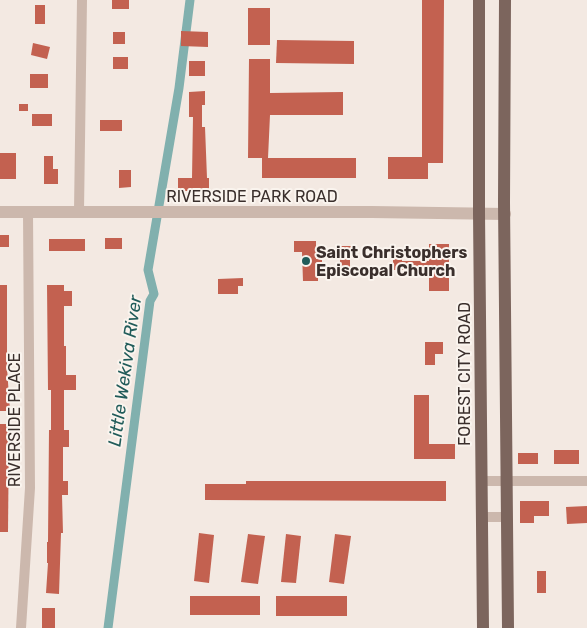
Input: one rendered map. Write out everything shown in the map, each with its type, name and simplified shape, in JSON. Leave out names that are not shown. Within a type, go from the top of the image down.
[{"type":"main road","name":"FOREST CITY ROAD","points":[[479,0],[483,628]]},
{"type":"main road","points":[[505,0],[504,214],[508,628]]},
{"type":"street","points":[[79,212],[82,0]]},
{"type":"street","name":"RIVERSIDE PARK ROAD","points":[[0,212],[504,214]]},
{"type":"street","name":"RIVERSIDE PLACE","points":[[21,628],[30,488],[28,212]]},
{"type":"street","points":[[481,481],[587,481]]},
{"type":"street","points":[[482,517],[507,517]]},
{"type":"building","points":[[112,0],[129,0],[129,9],[112,9]]},
{"type":"building","points":[[422,0],[444,0],[443,163],[428,163],[428,179],[388,179],[388,157],[422,157]]},
{"type":"building","points":[[35,5],[45,5],[45,24],[35,24]]},
{"type":"building","points":[[248,8],[270,8],[270,45],[248,45]]},
{"type":"building","points":[[181,31],[208,32],[208,47],[181,46]]},
{"type":"building","points":[[113,32],[125,32],[125,44],[113,44]]},
{"type":"building","points":[[277,40],[354,41],[354,64],[276,63]]},
{"type":"building","points":[[33,43],[50,47],[47,59],[31,55]]},
{"type":"building","points":[[113,57],[128,57],[128,69],[113,69]]},
{"type":"building","points":[[249,59],[270,59],[270,93],[343,92],[343,115],[270,115],[268,158],[356,158],[356,178],[262,178],[262,158],[248,158]]},
{"type":"building","points":[[189,61],[205,61],[205,76],[189,76]]},
{"type":"building","points":[[30,74],[48,74],[48,88],[30,88]]},
{"type":"building","points":[[205,91],[205,105],[202,105],[202,127],[205,127],[209,191],[178,191],[178,178],[192,178],[193,117],[189,117],[189,92]]},
{"type":"building","points":[[19,104],[28,104],[28,111],[19,111]]},
{"type":"building","points":[[32,114],[52,114],[52,126],[32,126]]},
{"type":"building","points":[[100,120],[122,120],[122,131],[100,131]]},
{"type":"building","points":[[0,153],[16,153],[16,179],[0,179]]},
{"type":"building","points":[[44,156],[53,156],[53,169],[58,169],[58,184],[44,184]]},
{"type":"building","points":[[119,170],[131,170],[131,187],[119,188]]},
{"type":"building","points":[[0,235],[9,235],[9,247],[0,247]]},
{"type":"building","points":[[105,238],[122,238],[122,249],[105,249]]},
{"type":"building","points":[[49,239],[85,239],[85,251],[49,251]]},
{"type":"building","points":[[294,241],[316,241],[316,259],[322,259],[322,269],[318,269],[318,281],[303,281],[302,252],[294,252]]},
{"type":"building","points":[[429,244],[449,244],[449,291],[429,291],[429,274],[413,274],[413,270],[393,270],[393,257],[402,256],[402,261],[429,261]]},
{"type":"building","points":[[335,246],[353,246],[353,257],[350,257],[350,274],[340,274],[340,257],[335,257]]},
{"type":"building","points":[[243,278],[243,286],[238,286],[238,294],[218,294],[218,279]]},
{"type":"building","points":[[0,285],[7,285],[7,368],[10,411],[0,411]]},
{"type":"building","points":[[47,285],[64,285],[64,291],[72,291],[72,306],[64,306],[64,346],[66,346],[66,375],[76,375],[76,390],[64,390],[64,430],[69,430],[69,447],[63,447],[63,481],[68,481],[68,495],[62,495],[63,533],[61,533],[59,594],[46,593],[49,430],[51,430],[51,390],[48,390]]},
{"type":"building","points":[[425,342],[443,342],[443,354],[435,354],[435,365],[425,365]]},
{"type":"building","points":[[414,395],[429,395],[429,444],[455,444],[455,459],[414,459]]},
{"type":"building","points":[[0,424],[9,424],[8,532],[0,532]]},
{"type":"building","points":[[554,450],[579,450],[579,464],[554,464]]},
{"type":"building","points":[[518,453],[538,453],[538,464],[518,464]]},
{"type":"building","points":[[246,481],[446,481],[446,501],[205,500],[205,484],[246,484]]},
{"type":"building","points":[[520,501],[549,501],[549,516],[534,516],[534,523],[520,523]]},
{"type":"building","points":[[587,506],[587,523],[567,524],[566,507]]},
{"type":"building","points":[[199,533],[214,535],[209,583],[194,581]]},
{"type":"building","points":[[248,534],[265,536],[258,584],[241,582]]},
{"type":"building","points":[[286,534],[301,536],[296,583],[281,582]]},
{"type":"building","points":[[335,534],[351,536],[344,584],[329,582]]},
{"type":"building","points":[[537,571],[546,571],[546,593],[537,593]]},
{"type":"building","points":[[190,596],[260,596],[260,615],[190,615]]},
{"type":"building","points":[[276,596],[347,596],[347,616],[276,616]]},
{"type":"building","points":[[42,608],[55,608],[55,628],[42,628]]},
{"type":"waterway","name":"Little Wekiva River","points":[[108,628],[150,301],[154,294],[148,270],[179,88],[190,0]]},
{"type":"place","name":"Saint Christophers Episcopal Church","points":[[306,261]]}]
